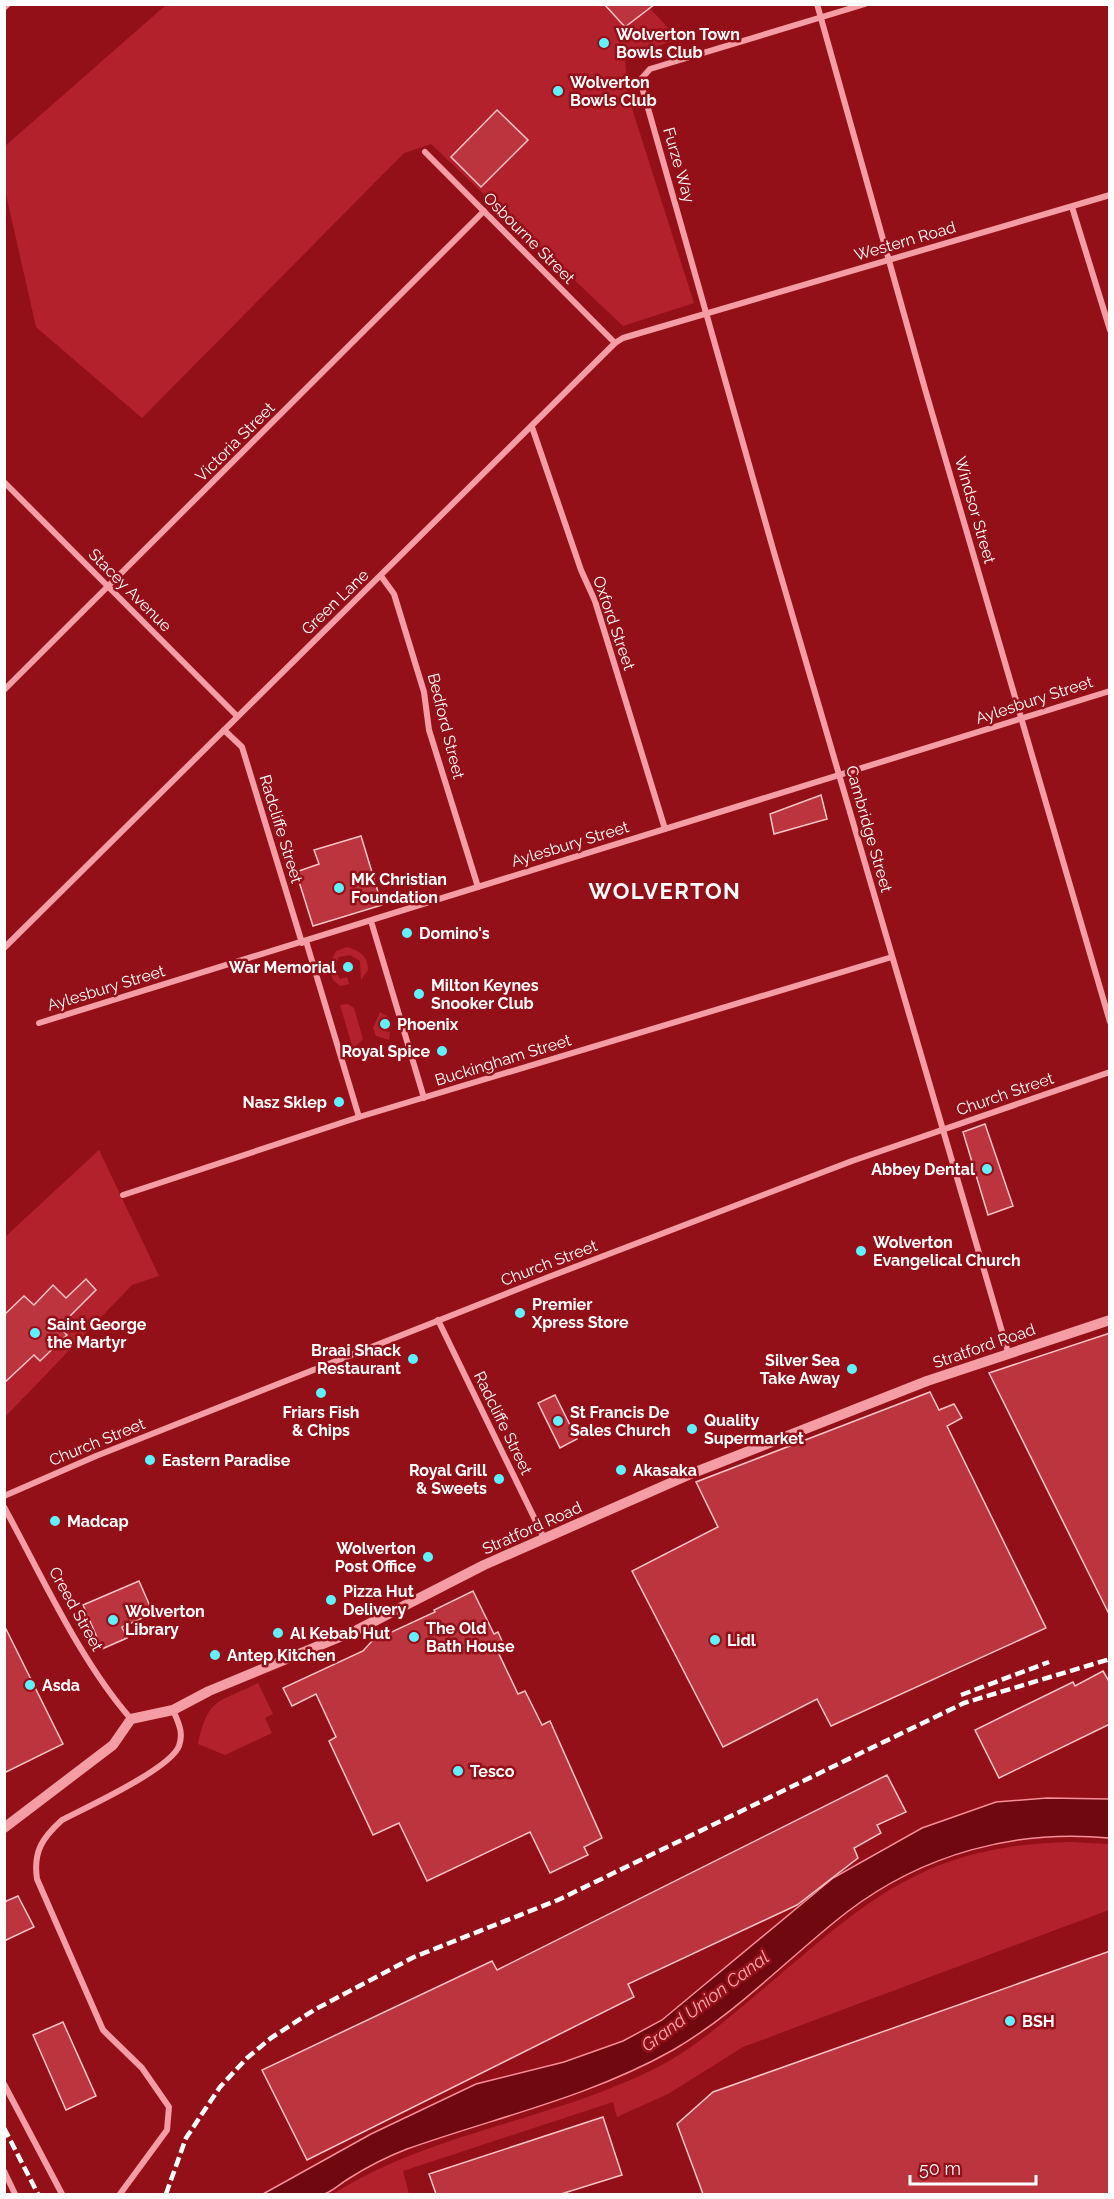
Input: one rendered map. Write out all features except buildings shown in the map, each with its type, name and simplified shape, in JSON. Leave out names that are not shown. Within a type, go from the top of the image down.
[{"type":"street","name":"Windsor Street","points":[[817,4],[1110,1022]]},
{"type":"street","name":"Furze Way","points":[[707,313],[642,87],[642,78],[650,69],[865,4]]},
{"type":"street","name":"Osbourne Street","points":[[424,152],[615,343]]},
{"type":"street","name":"Western Road","points":[[707,313],[1110,195]]},
{"type":"street","points":[[1072,207],[1110,330]]},
{"type":"street","name":"Victoria Street","points":[[4,690],[484,211]]},
{"type":"street","name":"Green Lane","points":[[4,948],[615,343],[707,313]]},
{"type":"street","name":"Cambridge Street","points":[[707,313],[773,549],[1008,1352]]},
{"type":"street","name":"Oxford Street","points":[[532,427],[581,570],[595,601],[665,829]]},
{"type":"street","name":"Stacey Avenue","points":[[4,482],[237,716]]},
{"type":"street","name":"Bedford Street","points":[[381,576],[394,594],[424,692],[429,730],[478,887]]},
{"type":"street","name":"Aylesbury Street","points":[[39,1023],[1110,691]]},
{"type":"street","name":"Radcliffe Street","points":[[224,730],[242,747],[359,1117]]},
{"type":"street","points":[[371,921],[424,1098]]},
{"type":"street","name":"Buckingham Street","points":[[123,1195],[359,1117],[892,957]]},
{"type":"street","name":"Church Street","points":[[4,1496],[96,1456],[438,1320],[841,1165],[1110,1072]]},
{"type":"street","name":"Radcliffe Street","points":[[438,1320],[544,1538]]},
{"type":"street","name":"Stratford Road","points":[[131,1719],[173,1710],[212,1690],[357,1630],[544,1538],[693,1473],[927,1381],[1008,1352],[1110,1320]]},
{"type":"street","name":"Creed Street","points":[[4,1507],[86,1655],[114,1699],[131,1719]]},
{"type":"street","points":[[120,2194],[167,2130],[169,2107],[142,2068],[103,2030],[37,1879],[35,1853],[47,1833],[62,1820],[172,1758],[181,1738],[181,1729],[173,1710]]},
{"type":"street","points":[[4,1828],[113,1745],[131,1719]]},
{"type":"street","points":[[4,2084],[62,2194]]},
{"type":"street","points":[[4,2171],[15,2194]]},
{"type":"shaded area","points":[[166,5],[647,5],[678,39],[625,58],[628,96],[694,303],[623,326],[431,144],[404,153],[142,418],[36,327],[5,190],[4,147]]},
{"type":"shaded area","points":[[347,947],[362,955],[367,961],[368,970],[361,980],[360,961],[350,955],[339,957],[338,974],[340,979],[347,977],[349,984],[340,986],[333,980],[329,965],[336,951]]},
{"type":"shaded area","points":[[348,1004],[354,1008],[363,1039],[353,1049],[340,1005]]},
{"type":"shaded area","points":[[380,1012],[387,1016],[382,1027],[384,1031],[390,1032],[389,1040],[376,1036],[373,1028]]},
{"type":"shaded area","points":[[99,1150],[159,1276],[132,1285],[5,1417],[5,1237]]},
{"type":"shaded area","points":[[258,1683],[273,1714],[265,1718],[272,1733],[225,1755],[198,1744],[206,1717],[211,1709],[224,1699]]},
{"type":"shaded area","points":[[1071,1842],[1109,1844],[1109,1910],[743,2047],[668,2094],[617,2117],[613,2102],[403,2171],[409,2194],[333,2194],[371,2173],[410,2156],[574,2102],[614,2087],[668,2062],[720,2025],[851,1916],[913,1877],[951,1861],[990,1850],[1030,1844]]},
{"type":"water","name":"Grand Union Canal","points":[[1047,1798],[1109,1799],[1109,1838],[1074,1836],[1005,1842],[939,1861],[876,1892],[825,1929],[719,2019],[673,2050],[641,2066],[576,2094],[399,2152],[369,2166],[324,2194],[303,2196],[263,2194],[371,2134],[476,2084],[564,2062],[623,2041],[662,2020],[833,1878],[922,1828],[996,1802]]},
{"type":"railway","points":[[166,2194],[186,2138],[220,2087],[247,2058],[271,2038],[314,2010],[414,1957],[558,1900],[964,1703],[1110,1659]]},
{"type":"railway","points":[[961,1695],[1049,1662]]},
{"type":"railway","points":[[4,2128],[38,2194]]},
{"type":"place","name":"Wolverton Town Bowls Club","points":[[604,43]]},
{"type":"place","name":"Wolverton Bowls Club","points":[[558,91]]},
{"type":"place","name":"MK Christian Foundation","points":[[339,888]]},
{"type":"place","name":"Domino's","points":[[407,933]]},
{"type":"place","name":"War Memorial","points":[[348,967]]},
{"type":"place","name":"Milton Keynes Snooker Club","points":[[419,994]]},
{"type":"place","name":"Phoenix","points":[[385,1024]]},
{"type":"place","name":"Royal Spice","points":[[442,1051]]},
{"type":"place","name":"Nasz Sklep","points":[[339,1102]]},
{"type":"place","name":"Abbey Dental","points":[[987,1169]]},
{"type":"place","name":"Wolverton Evangelical Church","points":[[861,1251]]},
{"type":"place","name":"Premier Xpress Store","points":[[520,1313]]},
{"type":"place","name":"Saint George the Martyr","points":[[35,1333]]},
{"type":"place","name":"Braai Shack Restaurant","points":[[413,1359]]},
{"type":"place","name":"Silver Sea Take Away","points":[[852,1369]]},
{"type":"place","name":"Friars Fish & Chips","points":[[321,1393]]},
{"type":"place","name":"St Francis De Sales Church","points":[[558,1421]]},
{"type":"place","name":"Quality Supermarket","points":[[692,1429]]},
{"type":"place","name":"Eastern Paradise","points":[[150,1460]]},
{"type":"place","name":"Akasaka","points":[[621,1470]]},
{"type":"place","name":"Royal Grill & Sweets","points":[[499,1479]]},
{"type":"place","name":"Madcap","points":[[55,1521]]},
{"type":"place","name":"Wolverton Post Office","points":[[428,1557]]},
{"type":"place","name":"Pizza Hut Delivery","points":[[331,1600]]},
{"type":"place","name":"Wolverton Library","points":[[113,1620]]},
{"type":"place","name":"Al Kebab Hut","points":[[278,1633]]},
{"type":"place","name":"The Old Bath House","points":[[414,1637]]},
{"type":"place","name":"Lidl","points":[[715,1640]]},
{"type":"place","name":"Antep Kitchen","points":[[215,1655]]},
{"type":"place","name":"Asda","points":[[30,1685]]},
{"type":"place","name":"Tesco","points":[[458,1771]]},
{"type":"place","name":"BSH","points":[[1010,2021]]},
{"type":"district","name":"WOLVERTON","points":[[665,891]]}]
